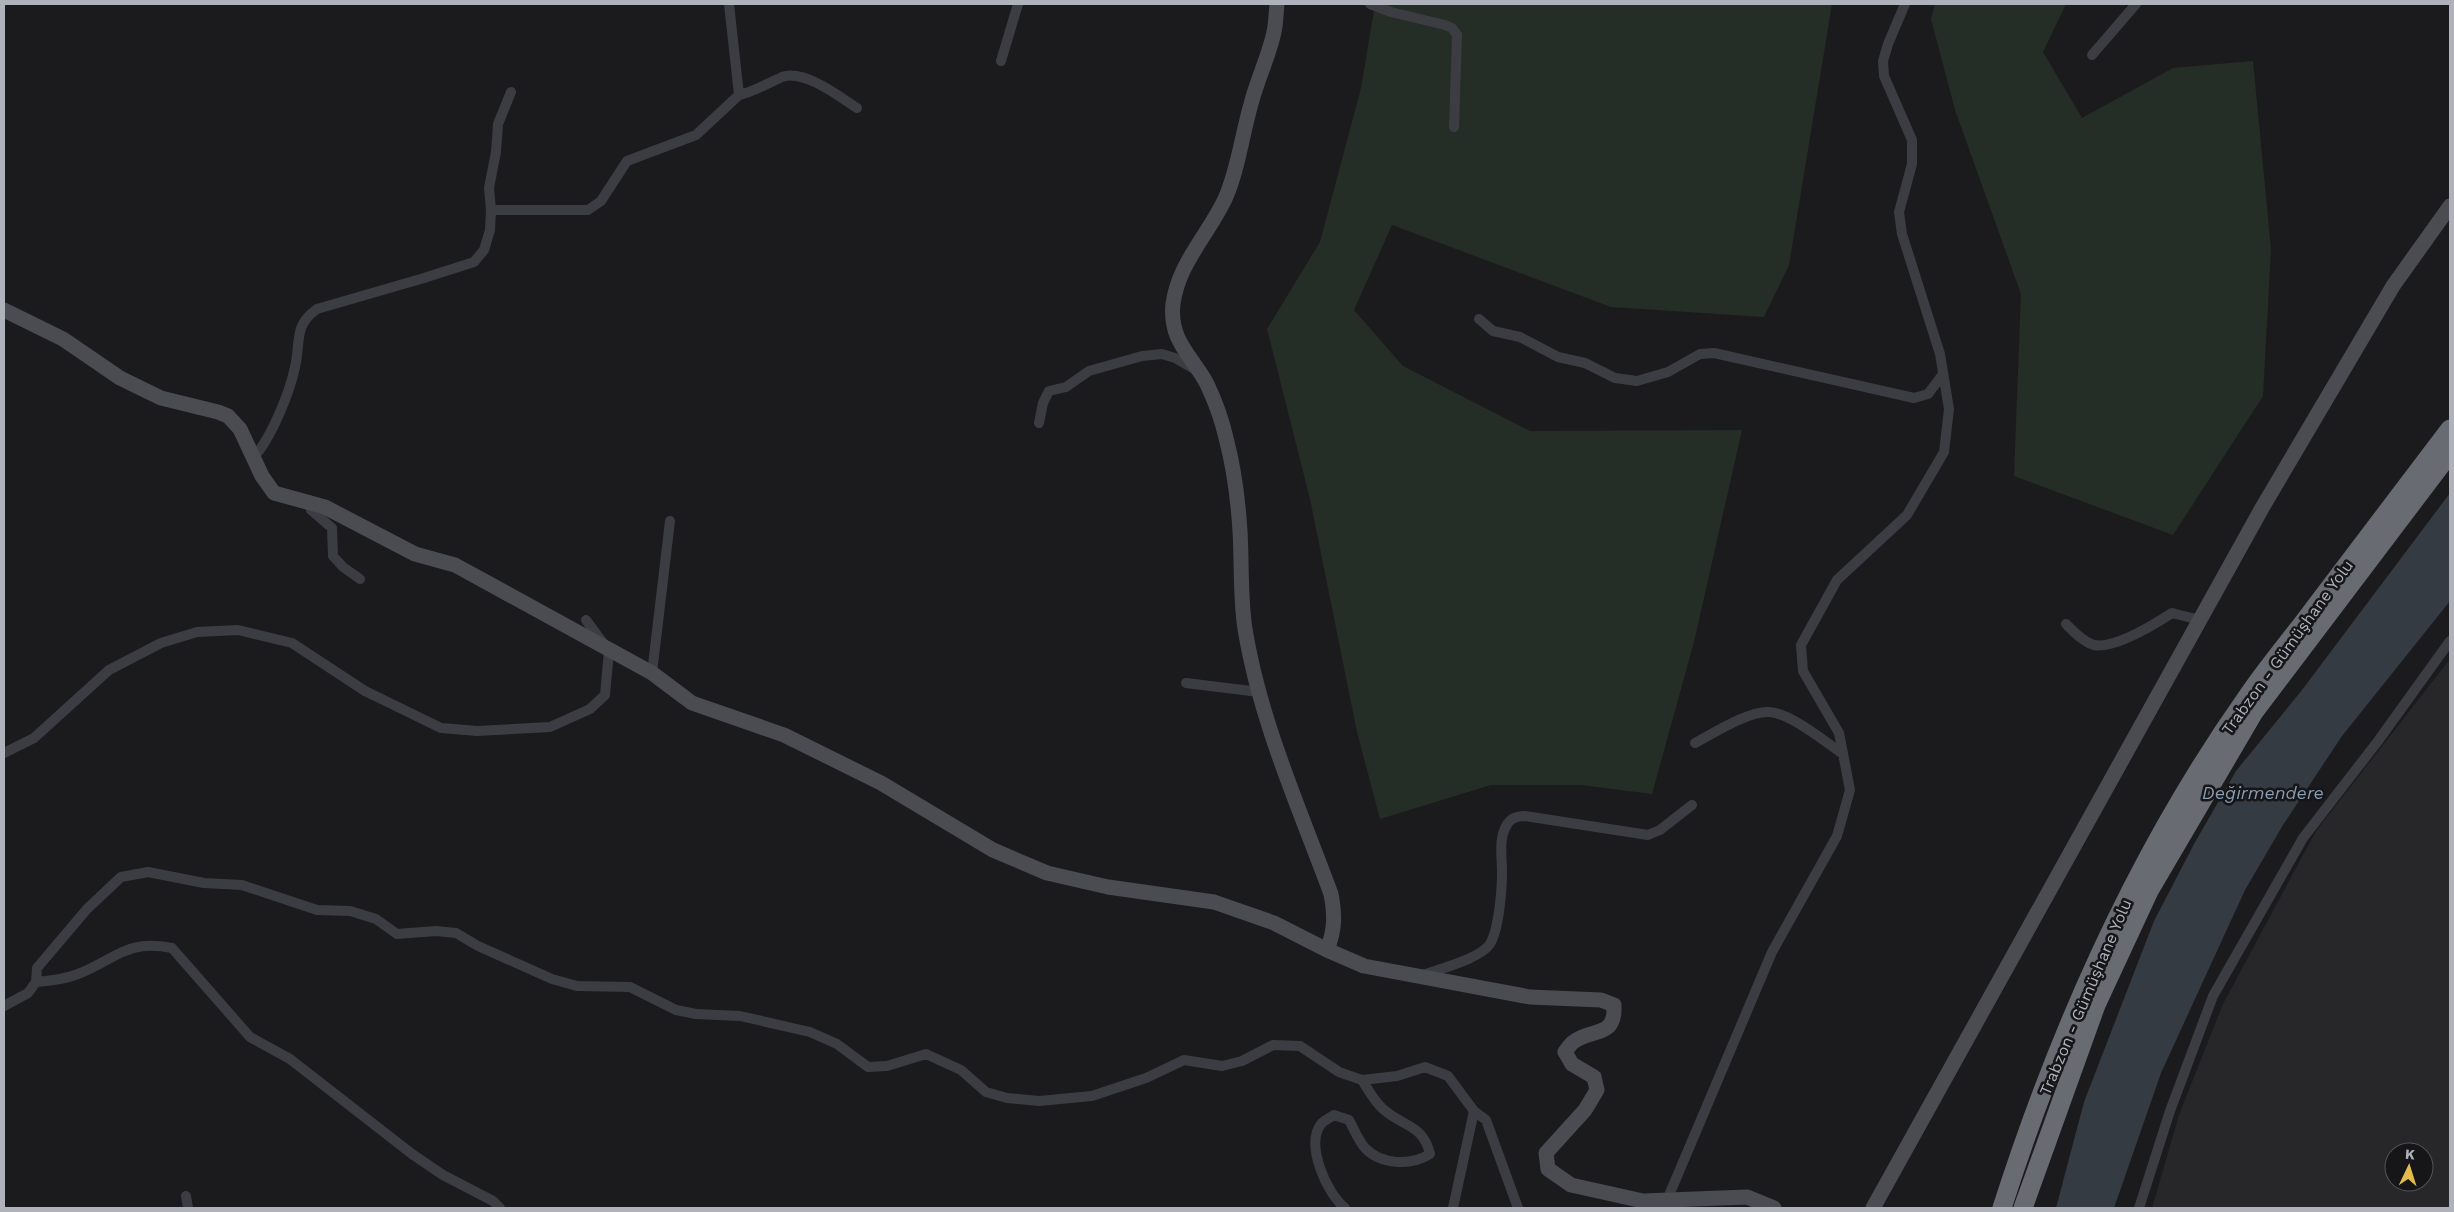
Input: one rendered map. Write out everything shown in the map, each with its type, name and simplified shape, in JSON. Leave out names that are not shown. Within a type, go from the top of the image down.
[{"type":"highway","name":"Trabzon - Gümüşhane Yolu","points":[[2002,1208],[2020,1152],[2069,1029],[2124,905],[2182,799],[2246,697],[2450,429]]},
{"type":"highway","name":"Trabzon - Gümüşhane Yolu","points":[[2023,1208],[2096,1005],[2149,891],[2254,712],[2450,453]]},
{"type":"street","points":[[729,4],[738,95]]},
{"type":"street","points":[[1001,61],[1018,4]]},
{"type":"street","points":[[1277,4],[1274,32],[1250,104],[1231,184],[1224,200],[1180,276],[1176,290],[1173,324],[1188,357],[1200,371],[1208,386],[1222,422],[1237,488],[1241,548],[1241,599],[1259,692],[1285,775],[1331,894],[1334,925],[1333,935],[1326,950]]},
{"type":"street","points":[[1370,4],[1391,12],[1445,25],[1452,28],[1457,35],[1454,127]]},
{"type":"street","points":[[1664,1204],[1772,952],[1837,836],[1850,790],[1839,733],[1803,671],[1800,645],[1837,580],[1907,515],[1944,452],[1949,409],[1940,354],[1902,234],[1899,212],[1912,164],[1912,140],[1884,76],[1884,61],[1888,44],[1905,4]]},
{"type":"street","points":[[2092,55],[2136,4]]},
{"type":"street","points":[[491,210],[588,210],[601,200],[627,161],[696,135],[738,95],[748,93],[785,76],[796,76],[820,84],[857,108]]},
{"type":"street","points":[[253,458],[267,440],[290,385],[303,320],[317,309],[474,262],[484,250],[490,230],[491,210],[488,188],[496,152],[498,124],[511,92]]},
{"type":"street","points":[[1873,1208],[2262,508],[2393,286],[2450,206]]},
{"type":"street","points":[[4,310],[63,340],[120,378],[161,398],[228,416],[240,429],[262,476],[274,494],[324,507],[415,554],[455,565],[652,673],[692,703],[784,734],[881,783],[993,850],[1011,858],[1047,873],[1108,887],[1214,902],[1274,923],[1326,950],[1364,966],[1530,997],[1600,1000],[1614,1005],[1615,1018],[1606,1030],[1573,1042],[1565,1052],[1572,1064],[1594,1077],[1597,1090],[1585,1110],[1546,1153],[1548,1169],[1571,1185],[1643,1201],[1664,1204],[1747,1197],[1774,1208]]},
{"type":"street","points":[[1479,318],[1493,331],[1520,337],[1558,357],[1585,363],[1615,378],[1638,382],[1661,375],[1700,354],[1714,353],[1914,398],[1928,394],[1943,374]]},
{"type":"street","points":[[1039,423],[1049,391],[1066,387],[1089,371],[1142,356],[1162,354],[1175,358],[1200,371]]},
{"type":"street","points":[[309,502],[311,510],[332,528],[333,556],[343,567],[360,579]]},
{"type":"street","points":[[652,673],[670,521]]},
{"type":"street","points":[[2066,624],[2078,636],[2094,645],[2138,634],[2172,613],[2200,620]]},
{"type":"street","points":[[4,753],[34,738],[108,670],[161,643],[197,632],[238,630],[292,643],[365,692],[441,728],[477,731],[550,727],[590,709],[604,695],[610,651],[586,620]]},
{"type":"street","points":[[2139,1208],[2170,1111],[2213,996],[2303,838],[2378,741],[2450,641]]},
{"type":"street","points":[[1186,683],[1259,692]]},
{"type":"street","points":[[1695,743],[1747,717],[1769,712],[1787,717],[1843,754]]},
{"type":"street","points":[[1420,976],[1479,954],[1489,945],[1495,933],[1502,874],[1502,838],[1508,822],[1518,816],[1525,816],[1648,835],[1660,830],[1692,805]]},
{"type":"street","points":[[4,1006],[28,993],[36,982],[37,968],[87,909],[122,877],[148,872],[204,883],[242,885],[318,910],[350,912],[376,919],[397,934],[436,930],[456,933],[478,946],[560,982],[597,988],[630,987],[676,1010],[696,1014],[740,1016],[810,1032],[837,1044],[868,1067],[887,1066],[926,1054],[961,1070],[986,1092],[1007,1098],[1039,1101],[1092,1096],[1146,1078],[1184,1060],[1222,1066],[1242,1061],[1273,1046],[1300,1046],[1339,1072],[1362,1080],[1397,1076],[1425,1067],[1448,1076],[1474,1111],[1486,1120],[1518,1208]]},
{"type":"street","points":[[36,982],[78,975],[120,951],[155,945],[172,948],[250,1038],[290,1058],[412,1154],[442,1175],[493,1200],[500,1208]]},
{"type":"street","points":[[1345,1208],[1339,1203],[1324,1179],[1317,1151],[1316,1136],[1322,1124],[1334,1115],[1349,1120],[1364,1147],[1376,1158],[1418,1162],[1430,1154],[1427,1141],[1418,1130],[1392,1116],[1381,1107],[1362,1080]]},
{"type":"street","points":[[1453,1208],[1474,1111]]},
{"type":"street","points":[[186,1196],[188,1208]]},
{"type":"shaded area","points":[[1375,4],[1832,4],[1789,265],[1764,317],[1611,307],[1392,225],[1354,310],[1403,366],[1530,431],[1742,430],[1694,642],[1652,794],[1581,785],[1491,785],[1380,819],[1357,732],[1310,499],[1267,329],[1320,242],[1361,88]]},
{"type":"shaded area","points":[[1935,4],[2066,4],[2043,52],[2082,118],[2173,68],[2253,61],[2271,249],[2263,396],[2173,535],[2014,476],[2021,294],[1955,110],[1931,19]]},
{"type":"shaded area","points":[[2450,659],[2450,1208],[2152,1208],[2179,1115],[2223,1004],[2316,831]]},
{"type":"water","name":"Değirmendere","points":[[2450,493],[2450,601],[2342,736],[2283,825],[2245,890],[2161,1073],[2114,1208],[2056,1208],[2084,1102],[2154,921],[2194,844],[2236,771],[2302,690]]}]
